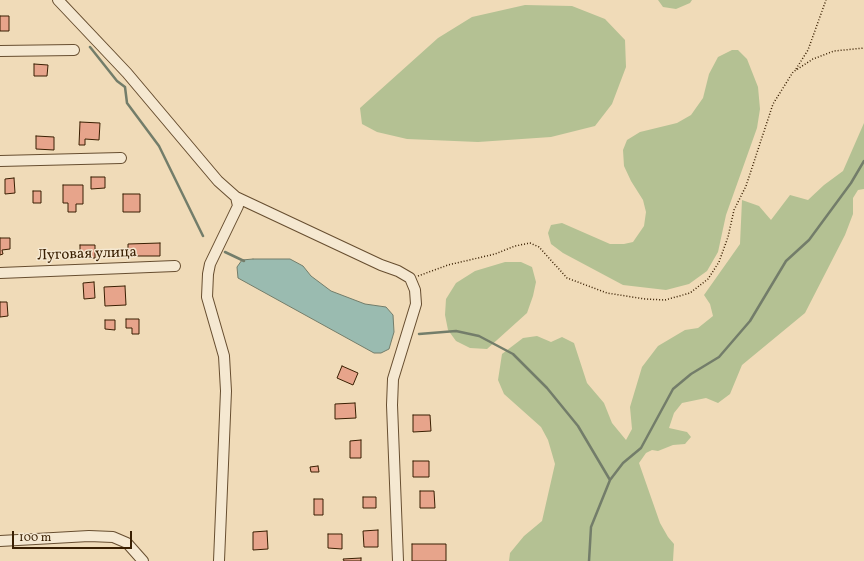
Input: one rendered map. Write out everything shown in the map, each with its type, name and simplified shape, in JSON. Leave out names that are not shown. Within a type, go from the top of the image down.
[{"type":"street","points":[[58,0],[127,73],[218,180],[236,197],[381,265],[398,271],[410,278],[415,290],[416,304],[393,379],[392,405],[398,561]]},
{"type":"street","points":[[0,51],[74,50]]},
{"type":"street","points":[[0,162],[121,158]]},
{"type":"street","points":[[219,561],[226,391],[224,356],[207,297],[210,264],[238,206],[236,197]]},
{"type":"street","name":"Луговая улица","points":[[0,273],[175,266]]},
{"type":"street","points":[[0,541],[89,536],[113,537],[127,543],[142,561]]},
{"type":"path","points":[[410,278],[448,265],[495,254],[515,246],[530,243],[540,247],[567,278],[607,292],[645,299],[665,300],[690,293],[708,279],[719,262],[728,237],[734,210],[746,186],[773,104],[808,50],[826,0]]},
{"type":"path","points":[[794,71],[813,59],[834,51],[864,48]]},
{"type":"green space","points":[[658,0],[692,0],[690,3],[676,9],[663,7]]},
{"type":"green space","points":[[525,5],[572,6],[605,19],[625,40],[626,67],[612,104],[595,126],[551,137],[478,142],[407,139],[377,132],[362,124],[360,108],[438,38],[472,17]]},
{"type":"green space","points":[[732,50],[738,50],[747,59],[758,87],[760,109],[757,128],[726,215],[718,252],[707,271],[689,284],[666,290],[623,285],[563,253],[551,244],[548,233],[551,225],[562,223],[610,244],[624,244],[633,242],[644,226],[646,212],[643,200],[631,181],[624,166],[623,150],[627,140],[640,132],[677,123],[691,115],[703,98],[709,74],[718,57]]},
{"type":"green space","points":[[864,123],[864,189],[858,190],[853,198],[853,214],[845,235],[805,313],[742,365],[730,394],[718,403],[706,398],[682,403],[674,413],[669,428],[687,432],[691,437],[685,444],[673,445],[658,451],[652,450],[646,453],[639,463],[660,523],[674,544],[673,561],[509,561],[510,553],[524,536],[542,521],[555,464],[548,440],[541,427],[504,394],[498,380],[502,354],[523,338],[537,336],[551,342],[562,337],[574,343],[587,383],[604,403],[612,423],[626,440],[632,429],[630,407],[642,367],[658,346],[685,330],[698,328],[713,316],[710,304],[704,295],[740,244],[742,200],[759,206],[771,220],[790,195],[808,200],[824,185],[843,171]]},
{"type":"green space","points":[[505,262],[521,262],[532,267],[536,282],[527,313],[487,349],[470,348],[456,341],[448,330],[445,315],[446,299],[456,283],[475,271]]},
{"type":"water","points":[[290,259],[303,266],[311,276],[331,291],[365,304],[386,307],[393,315],[394,332],[389,349],[381,353],[374,353],[238,278],[237,267],[242,260]]},
{"type":"building","points":[[0,16],[9,16],[9,31],[0,31]]},
{"type":"building","points":[[34,64],[48,65],[47,76],[34,76]]},
{"type":"building","points":[[80,122],[100,123],[99,140],[85,139],[85,145],[79,145]]},
{"type":"building","points":[[36,136],[54,137],[54,150],[36,149]]},
{"type":"building","points":[[91,177],[105,177],[105,188],[91,189]]},
{"type":"building","points":[[14,178],[15,193],[5,194],[5,179]]},
{"type":"building","points":[[63,185],[83,185],[83,204],[76,204],[76,212],[68,212],[68,203],[63,203]]},
{"type":"building","points":[[33,191],[41,191],[41,203],[33,203]]},
{"type":"building","points":[[123,194],[140,194],[140,212],[123,212]]},
{"type":"building","points":[[0,238],[10,238],[10,249],[2,250],[3,254],[0,255]]},
{"type":"building","points":[[160,243],[160,256],[128,256],[128,244]]},
{"type":"building","points":[[80,245],[95,245],[95,258],[80,258]]},
{"type":"building","points":[[94,282],[95,298],[84,299],[83,283]]},
{"type":"building","points":[[125,286],[126,305],[105,306],[104,287]]},
{"type":"building","points":[[0,302],[7,302],[8,316],[0,317]]},
{"type":"building","points":[[126,319],[139,319],[139,334],[132,334],[132,328],[126,328]]},
{"type":"building","points":[[105,320],[115,320],[115,330],[105,329]]},
{"type":"building","points":[[342,366],[358,373],[353,385],[337,378]]},
{"type":"building","points":[[355,403],[356,418],[335,419],[335,404]]},
{"type":"building","points":[[413,415],[430,415],[431,431],[413,432]]},
{"type":"building","points":[[361,440],[361,458],[350,458],[350,441]]},
{"type":"building","points":[[413,461],[429,461],[429,477],[413,477]]},
{"type":"building","points":[[318,466],[319,472],[311,472],[310,467]]},
{"type":"building","points":[[420,491],[434,491],[435,508],[420,508]]},
{"type":"building","points":[[363,497],[376,497],[376,508],[363,508]]},
{"type":"building","points":[[314,499],[323,499],[323,515],[314,515]]},
{"type":"building","points":[[378,530],[378,547],[364,547],[363,531]]},
{"type":"building","points":[[267,531],[268,549],[253,550],[253,532]]},
{"type":"building","points":[[328,534],[342,534],[342,549],[328,548]]},
{"type":"building","points":[[412,544],[446,544],[446,561],[412,561]]},
{"type":"building","points":[[361,558],[361,561],[344,561],[343,559]]},
{"type":"waterway","points":[[90,47],[117,81],[125,87],[127,103],[159,146],[203,236]]},
{"type":"waterway","points":[[589,561],[591,527],[610,480],[623,463],[641,448],[673,389],[691,374],[719,357],[750,321],[786,261],[809,240],[851,183],[864,161]]},
{"type":"waterway","points":[[225,252],[244,261]]},
{"type":"waterway","points":[[419,334],[456,331],[479,336],[513,354],[547,388],[578,426],[610,480]]}]
